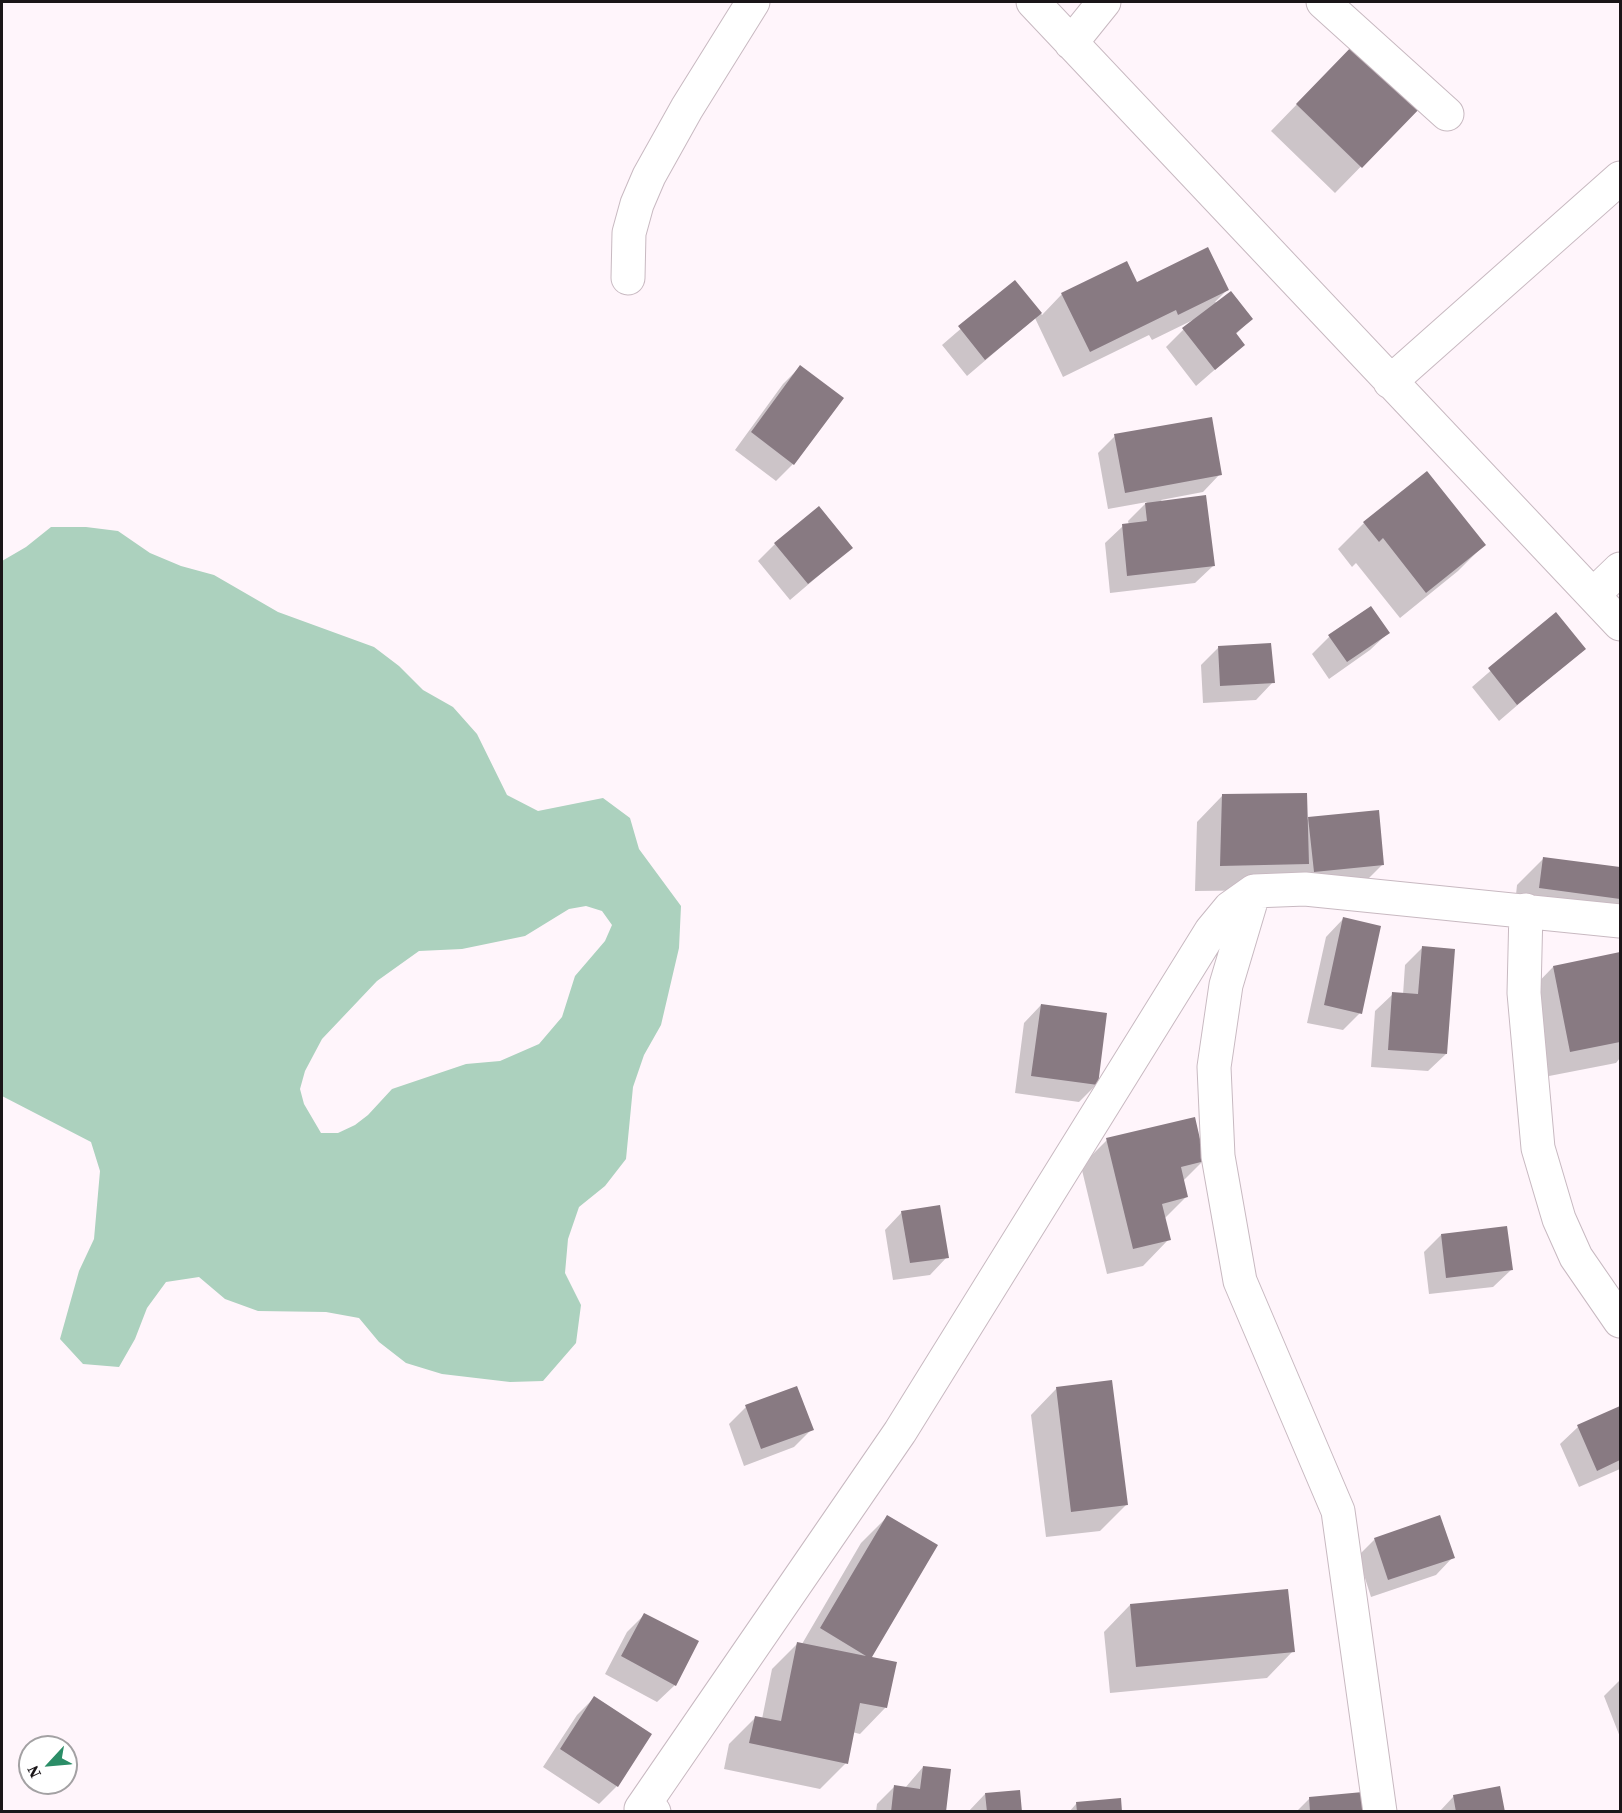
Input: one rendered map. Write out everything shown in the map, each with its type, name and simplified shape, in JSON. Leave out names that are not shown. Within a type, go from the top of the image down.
[{"type":"street","points":[[628,278],[629,233],[637,204],[649,176],[687,108],[753,2]]},
{"type":"street","points":[[1033,2],[1620,624]]},
{"type":"street","points":[[1071,43],[1104,2]]},
{"type":"street","points":[[1323,2],[1447,114]]},
{"type":"street","points":[[1390,382],[1620,178]]},
{"type":"street","points":[[1593,595],[1620,569]]},
{"type":"street","points":[[645,1811],[900,1432],[1211,931],[1230,908],[1254,891],[1305,889],[1620,921]]},
{"type":"street","points":[[1254,891],[1226,985],[1214,1067],[1218,1156],[1240,1281],[1338,1511],[1380,1812]]},
{"type":"street","points":[[1526,910],[1524,993],[1538,1148],[1559,1219],[1576,1257],[1620,1321]]},
{"type":"green space","points":[[51,527],[86,527],[118,531],[150,553],[181,566],[214,575],[278,612],[374,647],[399,666],[423,690],[453,707],[477,734],[507,795],[538,811],[603,798],[630,818],[639,849],[681,906],[679,948],[661,1025],[644,1055],[633,1087],[626,1159],[605,1186],[579,1207],[568,1239],[565,1273],[581,1305],[576,1343],[543,1381],[510,1382],[442,1374],[406,1363],[379,1342],[359,1318],[326,1312],[258,1311],[225,1299],[199,1277],[166,1282],[147,1308],[135,1339],[119,1367],[83,1364],[60,1339],[79,1271],[94,1239],[100,1171],[91,1142],[2,1096],[2,561],[26,547]],"holes":[[[586,906],[602,911],[612,925],[605,941],[575,976],[562,1017],[539,1044],[500,1061],[466,1064],[392,1089],[368,1115],[355,1125],[338,1133],[321,1133],[304,1104],[300,1089],[305,1071],[322,1039],[377,981],[419,951],[462,949],[525,936],[569,909]]]},
{"type":"building","points":[[1357,41],[1423,105],[1362,168],[1296,104]]},
{"type":"building","points":[[1208,247],[1229,290],[1178,315],[1176,310],[1090,352],[1061,293],[1127,261],[1137,282]]},
{"type":"building","points":[[1015,280],[1042,313],[985,360],[958,326]]},
{"type":"building","points":[[1231,291],[1253,319],[1236,333],[1245,345],[1215,370],[1182,328]]},
{"type":"building","points":[[800,365],[844,398],[794,465],[751,432]]},
{"type":"building","points":[[1212,417],[1222,475],[1125,493],[1114,434]]},
{"type":"building","points":[[1427,471],[1486,545],[1426,593],[1383,538],[1379,542],[1363,522]]},
{"type":"building","points":[[1206,495],[1215,566],[1127,576],[1122,524],[1147,521],[1145,503]]},
{"type":"building","points":[[819,506],[853,548],[808,584],[774,543]]},
{"type":"building","points":[[1371,606],[1390,633],[1347,662],[1328,635]]},
{"type":"building","points":[[1556,612],[1586,649],[1517,705],[1488,668]]},
{"type":"building","points":[[1271,643],[1275,683],[1220,686],[1218,646]]},
{"type":"building","points":[[1307,793],[1309,864],[1220,866],[1222,794]]},
{"type":"building","points":[[1379,810],[1384,865],[1314,872],[1308,817]]},
{"type":"building","points":[[1543,857],[1620,867],[1620,899],[1539,888]]},
{"type":"building","points":[[1343,917],[1381,926],[1362,1014],[1324,1005]]},
{"type":"building","points":[[1422,946],[1455,949],[1447,1054],[1388,1050],[1392,992],[1418,994]]},
{"type":"building","points":[[1620,952],[1620,1042],[1570,1052],[1553,966]]},
{"type":"building","points":[[1041,1004],[1107,1013],[1098,1085],[1031,1076]]},
{"type":"building","points":[[1195,1117],[1205,1161],[1181,1167],[1188,1197],[1162,1204],[1171,1240],[1133,1249],[1106,1138]]},
{"type":"building","points":[[940,1205],[949,1258],[910,1263],[901,1211]]},
{"type":"building","points":[[1507,1226],[1513,1270],[1446,1278],[1441,1234]]},
{"type":"building","points":[[1112,1380],[1128,1505],[1071,1512],[1056,1387]]},
{"type":"building","points":[[797,1386],[814,1430],[761,1449],[745,1405]]},
{"type":"building","points":[[1620,1406],[1620,1460],[1597,1471],[1577,1425]]},
{"type":"building","points":[[887,1515],[938,1545],[872,1657],[897,1662],[887,1708],[860,1703],[848,1764],[749,1743],[755,1716],[781,1721],[797,1642],[866,1656],[820,1628]]},
{"type":"building","points":[[1440,1515],[1455,1558],[1388,1580],[1374,1538]]},
{"type":"building","points":[[1288,1589],[1295,1652],[1136,1667],[1130,1604]]},
{"type":"building","points":[[644,1613],[699,1641],[676,1686],[621,1656]]},
{"type":"building","points":[[594,1696],[652,1734],[618,1787],[560,1749]]},
{"type":"building","points":[[923,1766],[951,1769],[946,1812],[891,1812],[894,1785],[920,1789]]},
{"type":"building","points":[[1500,1786],[1505,1812],[1456,1812],[1453,1795]]},
{"type":"building","points":[[1020,1790],[1022,1812],[987,1812],[985,1793]]},
{"type":"building","points":[[1363,1792],[1365,1812],[1310,1812],[1309,1797]]},
{"type":"building","points":[[1121,1798],[1122,1812],[1077,1812],[1076,1802]]}]
